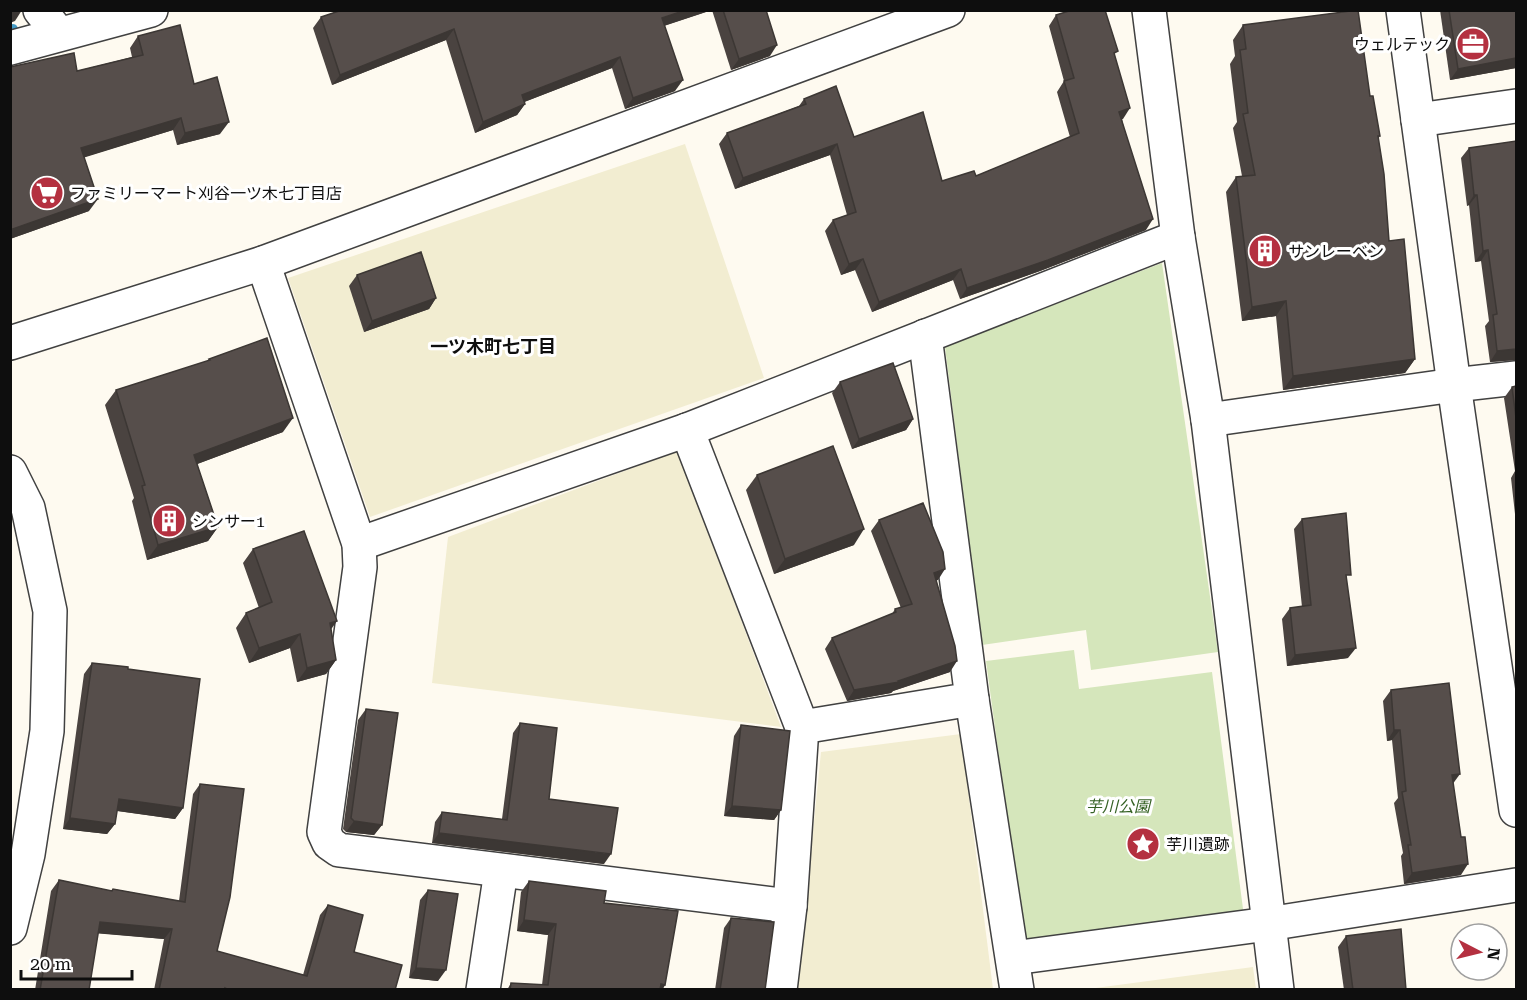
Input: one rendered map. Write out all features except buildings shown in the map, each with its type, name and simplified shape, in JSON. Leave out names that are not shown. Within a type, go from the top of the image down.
[{"type":"street","points":[[10,48],[49,22],[151,10]]},
{"type":"street","points":[[10,343],[263,263],[879,22],[948,10]]},
{"type":"street","points":[[1149,10],[1178,237],[1208,420],[1277,990]]},
{"type":"street","points":[[1403,10],[1454,385],[1510,728],[1516,810]]},
{"type":"street","points":[[1418,120],[1516,106]]},
{"type":"street","points":[[359,544],[687,430],[1178,237]]},
{"type":"street","points":[[263,263],[359,544],[360,567],[324,832],[329,843],[339,850],[790,906]]},
{"type":"street","points":[[925,336],[972,699],[1015,974],[1268,924],[1516,885]]},
{"type":"street","points":[[1208,420],[1516,378]]},
{"type":"street","points":[[687,430],[802,727],[790,906],[780,990]]},
{"type":"street","points":[[10,472],[28,508],[50,611],[47,731],[28,854],[10,928]]},
{"type":"street","points":[[802,727],[972,699]]},
{"type":"street","points":[[483,990],[501,871]]},
{"type":"shaded area","points":[[685,144],[764,378],[370,517],[288,278]]},
{"type":"shaded area","points":[[678,451],[781,727],[432,683],[448,537]]},
{"type":"shaded area","points":[[961,734],[993,989],[797,990],[821,752]]},
{"type":"shaded area","points":[[1253,967],[1256,989],[1088,989]]},
{"type":"green space","points":[[1162,263],[1218,652],[1091,670],[1086,630],[982,645],[945,347]]},
{"type":"green space","name":"芋川公園","points":[[1074,650],[1079,689],[1212,672],[1245,924],[1026,957],[986,661]]},
{"type":"place","name":"ウェルテック","points":[[1473,44]]},
{"type":"place","name":"ファミリーマート刈谷一ツ木七丁目店","points":[[47,193]]},
{"type":"place","name":"サンレーベン","points":[[1265,251]]},
{"type":"place","name":"シンサー1","points":[[169,521]]},
{"type":"place","name":"芋川遺跡","points":[[1143,844]]},
{"type":"district","name":"一ツ木町七丁目","points":[[493,346]]}]
